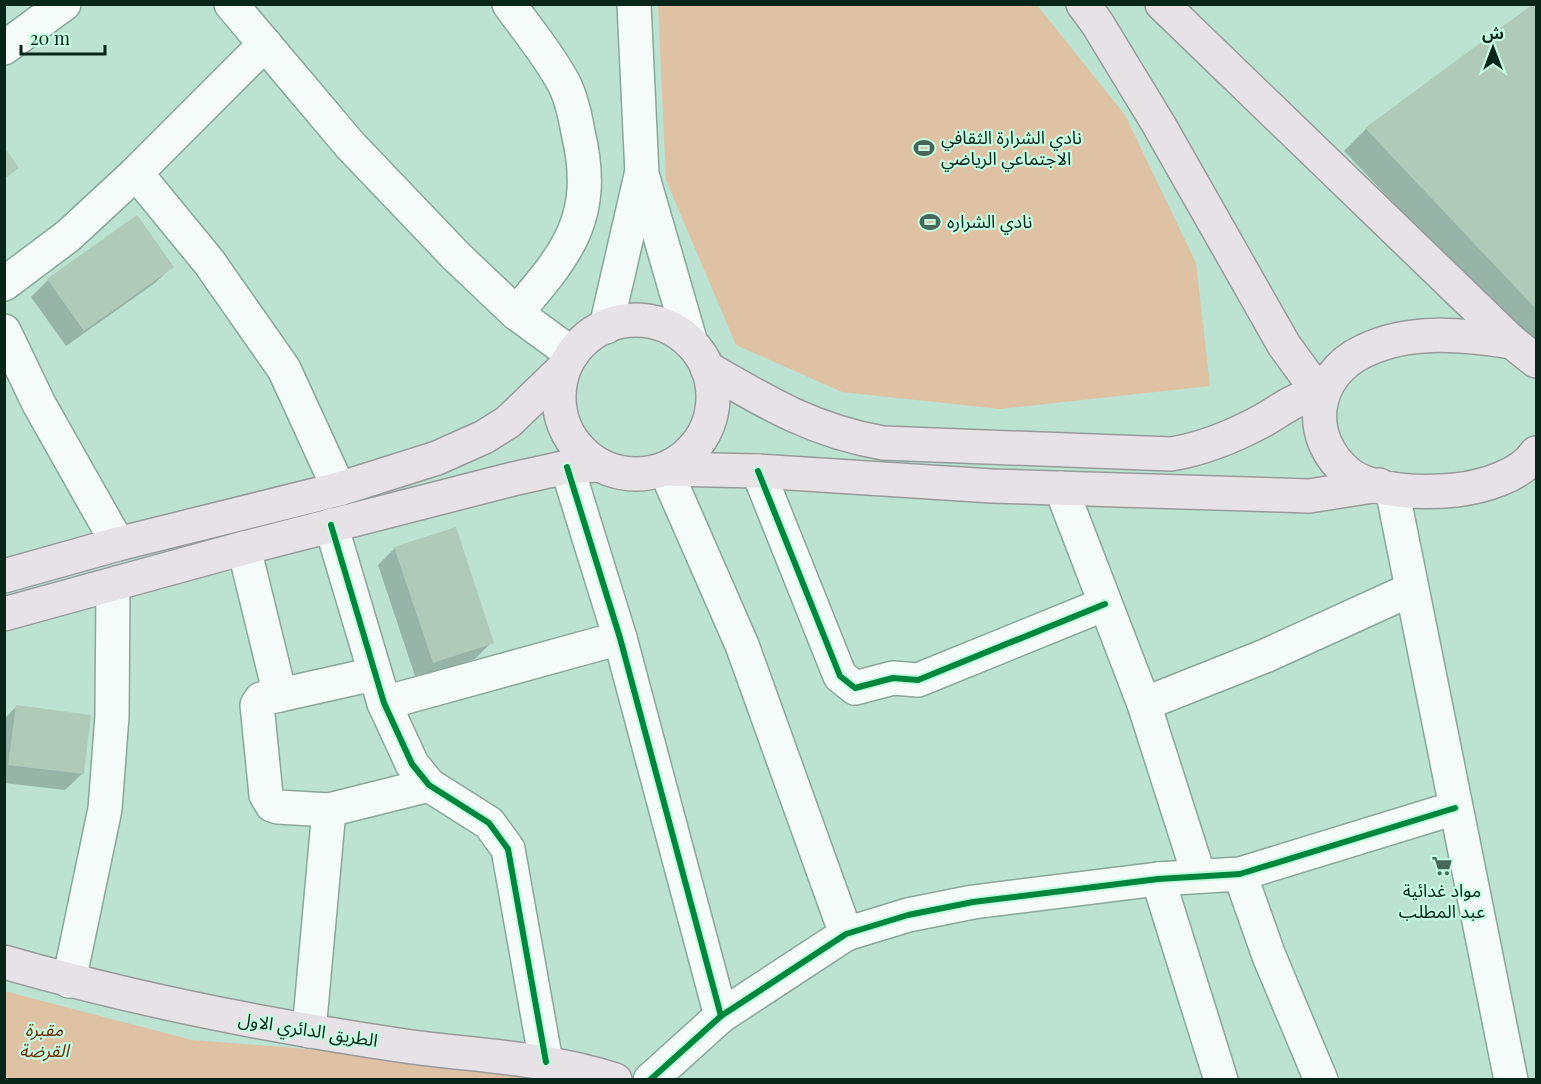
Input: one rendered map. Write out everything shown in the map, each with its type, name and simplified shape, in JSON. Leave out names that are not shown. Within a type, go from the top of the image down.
[{"type":"main road","points":[[1083,4],[1160,125],[1284,345],[1322,393]]},
{"type":"main road","points":[[1162,4],[1524,351]]},
{"type":"main road","points":[[4,576],[118,544],[339,489],[437,458],[484,437],[508,422],[568,361],[587,338],[606,327],[628,321],[651,322],[672,329],[699,356],[797,418],[844,436],[883,443],[1171,454],[1194,451],[1263,421],[1302,397],[1322,393]]},
{"type":"main road","points":[[1524,351],[1472,335],[1432,335],[1392,342],[1363,351],[1342,366],[1322,393],[1319,425],[1330,453],[1350,475],[1385,487],[1428,493],[1465,489],[1500,479],[1531,462],[1536,453]]},
{"type":"main road","points":[[665,469],[690,452],[707,427],[712,408],[712,387],[699,356]]},
{"type":"main road","points":[[568,361],[559,390],[560,412],[567,433],[580,451],[582,466]]},
{"type":"main road","points":[[4,614],[331,525],[582,466],[642,474],[665,469],[758,471],[1060,488],[1309,496],[1385,487]]},
{"type":"main road","points":[[1500,479],[1536,479]]},
{"type":"main road","name":"الطريق الدائري الاول","points":[[4,962],[69,981],[184,1009],[407,1046],[546,1062],[615,1080]]},
{"type":"street","points":[[231,4],[350,145],[456,256],[568,361]]},
{"type":"street","points":[[509,4],[563,81],[585,160],[583,213],[571,240],[546,278],[516,312]]},
{"type":"street","points":[[634,4],[642,174],[699,356]]},
{"type":"street","points":[[4,48],[55,7]]},
{"type":"street","points":[[4,284],[68,236],[136,173],[265,44]]},
{"type":"street","points":[[136,173],[209,262],[284,369],[339,489]]},
{"type":"street","points":[[606,327],[642,174]]},
{"type":"street","points":[[4,332],[39,404],[118,544]]},
{"type":"street","points":[[582,466],[620,638],[721,1016]]},
{"type":"street","points":[[665,469],[742,645],[846,934]]},
{"type":"street","points":[[758,471],[840,676],[855,688],[893,678],[918,680],[1105,603]]},
{"type":"street","points":[[1385,487],[1410,590],[1511,1080]]},
{"type":"street","points":[[1060,488],[1143,704],[1199,876]]},
{"type":"street","points":[[331,525],[379,688],[412,764],[429,785],[489,823],[508,849],[546,1062]]},
{"type":"street","points":[[244,548],[280,695]]},
{"type":"street","points":[[69,981],[105,809],[112,716],[113,585]]},
{"type":"street","points":[[1143,704],[1265,656],[1410,590]]},
{"type":"street","points":[[429,785],[329,810],[272,805],[266,795],[257,705],[261,699],[280,695],[379,688],[620,638]]},
{"type":"street","points":[[650,1080],[721,1016],[846,934],[908,915],[973,902],[1158,879],[1240,874],[1455,808]]},
{"type":"street","points":[[309,1031],[329,810]]},
{"type":"street","points":[[1240,874],[1269,956],[1321,1080]]},
{"type":"street","points":[[1158,879],[1221,1080]]},
{"type":"green space","name":"نادي الشراره","points":[[658,5],[1037,5],[1125,115],[1196,263],[1210,386],[1000,409],[842,392],[736,345],[666,180]]},
{"type":"green space","name":"مقبرة القرضة","points":[[4,991],[192,1040],[399,1056],[585,1079],[9,1079],[5,1075]]},
{"type":"building","points":[[1536,4],[1536,309],[1365,128]]},
{"type":"building","points":[[4,147],[19,168],[4,179]]},
{"type":"building","points":[[137,215],[174,267],[84,331],[47,279]]},
{"type":"building","points":[[456,527],[494,643],[433,663],[394,547]]},
{"type":"building","points":[[16,705],[91,715],[84,774],[8,765]]},
{"type":"cycle path","points":[[567,467],[620,638],[721,1016]]},
{"type":"cycle path","points":[[758,471],[840,676],[855,688],[893,678],[918,680],[1105,604]]},
{"type":"cycle path","points":[[331,525],[384,703],[412,764],[429,785],[489,823],[508,849],[546,1062]]},
{"type":"cycle path","points":[[650,1080],[721,1016],[846,934],[908,915],[973,902],[1158,879],[1240,874],[1455,808]]},
{"type":"place","name":"نادي الشرارة الثقافي الاجتماعي الرياضي","points":[[924,148]]},
{"type":"place","name":"نادي الشراره","points":[[930,222]]},
{"type":"place","name":"مواد غدائية عبد المطلب","points":[[1442,866]]}]
